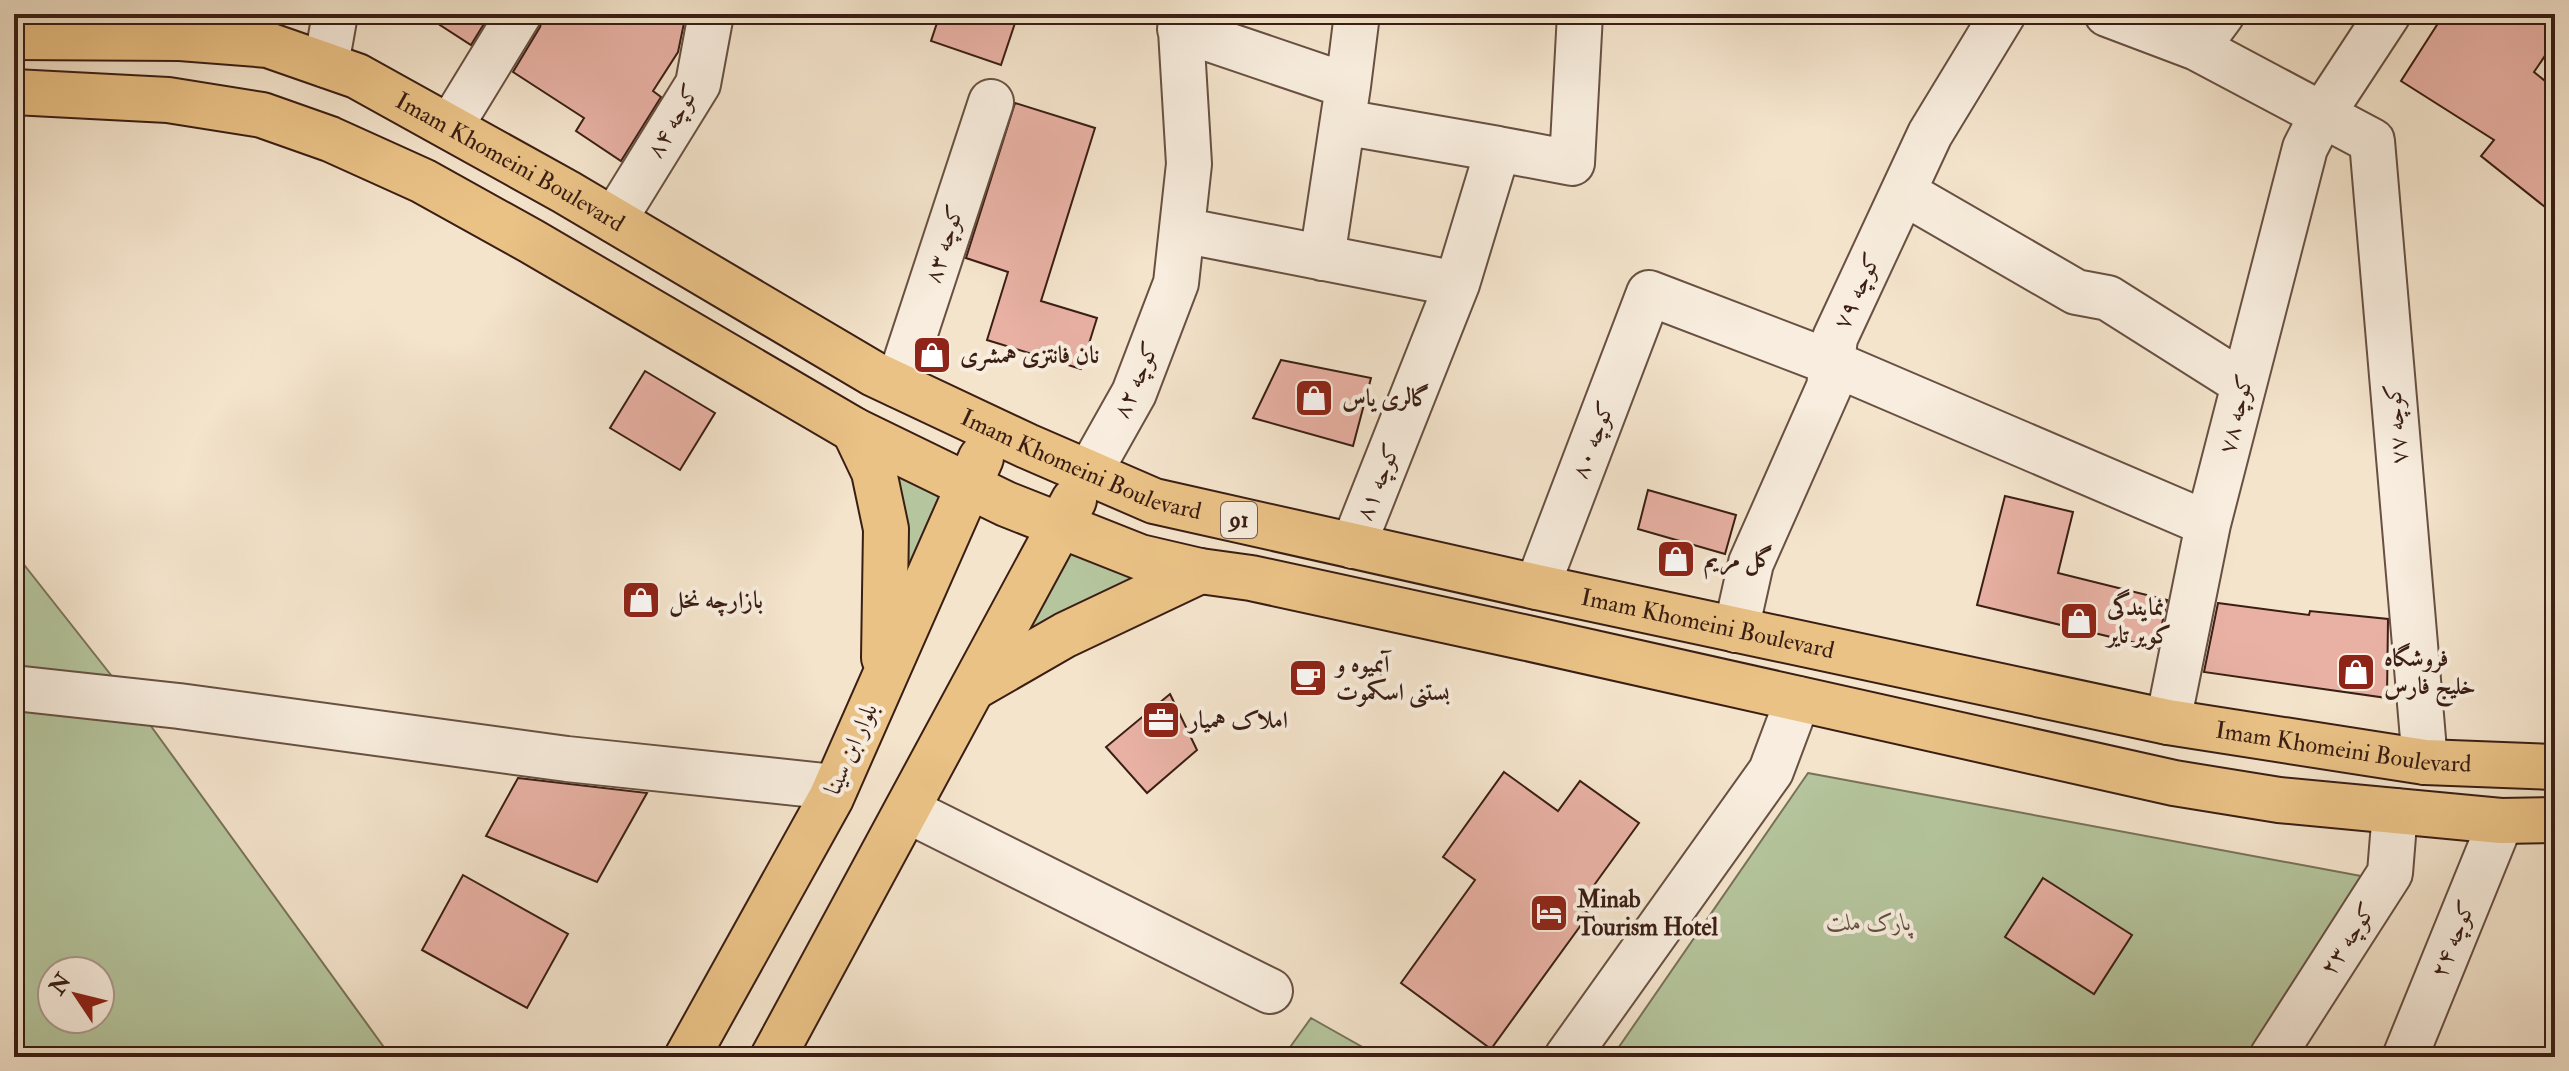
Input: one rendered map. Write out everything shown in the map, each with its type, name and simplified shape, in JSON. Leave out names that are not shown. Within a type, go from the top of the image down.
[{"type":"main road","name":"Imam Khomeini Boulevard","points":[[14,37],[82,26],[180,26],[268,45],[357,76],[614,220],[874,374],[1154,501],[1537,587],[2168,722],[2425,762],[2555,767]]},
{"type":"main road","name":"91","points":[[14,92],[168,100],[262,115],[330,139],[450,196],[854,430],[969,486],[1140,557],[1200,571],[1251,578],[2174,783],[2279,800],[2501,821],[2555,820]]},
{"type":"main road","points":[[854,430],[874,472],[886,529],[883,677]]},
{"type":"main road","name":"بلوار ابن سینا","points":[[687,1057],[831,798],[993,430]]},
{"type":"main road","points":[[773,1057],[1089,473]]},
{"type":"main road","points":[[973,688],[1065,635],[1200,571]]},
{"type":"street","points":[[326,65],[335,14]]},
{"type":"street","points":[[450,127],[519,14]]},
{"type":"street","name":"کوچه ۸۴","points":[[614,220],[698,84],[711,14]]},
{"type":"street","points":[[1322,258],[1357,14]]},
{"type":"street","points":[[1180,22],[1346,104],[1498,149],[1572,163],[1580,14]]},
{"type":"street","name":"کوچه ۷۹","points":[[1736,630],[1751,563],[1829,387],[1835,338],[1930,134],[2003,14]]},
{"type":"street","points":[[2107,14],[2197,48],[2323,113]]},
{"type":"street","points":[[2197,48],[2222,14]]},
{"type":"street","name":"کوچه ۷۸","points":[[2168,722],[2208,524],[2305,148],[2323,113],[2388,14]]},
{"type":"street","name":"کوچه ۸۲","points":[[1089,473],[1134,393],[1176,283],[1189,164],[1180,22]]},
{"type":"street","name":"کوچه ۸۳","points":[[898,385],[991,102]]},
{"type":"street","name":"کوچه ۷۷","points":[[2323,113],[2372,141],[2425,762]]},
{"type":"street","name":"کوچه ۸۱","points":[[1353,546],[1457,284],[1498,149]]},
{"type":"street","points":[[1903,192],[2076,292],[2108,298],[2244,384]]},
{"type":"street","points":[[1182,230],[1457,284]]},
{"type":"street","name":"کوچه ۸۰","points":[[1537,587],[1649,293],[1832,363]]},
{"type":"street","points":[[1832,363],[2208,524]]},
{"type":"street","points":[[14,688],[179,706],[567,759],[834,787]]},
{"type":"street","points":[[1567,1057],[1771,771],[1798,699]]},
{"type":"street","points":[[907,810],[1270,991]]},
{"type":"street","name":"کوچه ۲۳","points":[[2272,1057],[2390,873],[2395,811]]},
{"type":"street","name":"کوچه ۲۴","points":[[2405,1057],[2501,821]]},
{"type":"green space","points":[[889,458],[958,488],[901,611]]},
{"type":"green space","points":[[1063,537],[1167,573],[998,660]]},
{"type":"green space","points":[[14,552],[148,722],[391,1057],[14,1057]]},
{"type":"green space","name":"پارک ملت","points":[[1808,773],[2377,879],[2257,1057],[1612,1057]]},
{"type":"green space","points":[[1311,1018],[1380,1057],[1283,1057]]},
{"type":"building","points":[[423,14],[490,14],[471,45]]},
{"type":"building","points":[[544,14],[671,14],[684,23],[678,52],[653,91],[661,97],[621,161],[576,131],[584,118],[513,72],[540,27]]},
{"type":"building","points":[[940,14],[1018,14],[1001,65],[931,41]]},
{"type":"building","points":[[2444,14],[2555,14],[2555,41],[2534,72],[2555,89],[2555,215],[2481,156],[2494,140],[2401,81]]},
{"type":"building","points":[[1015,103],[1095,128],[1041,301],[1097,318],[1081,369],[987,340],[1008,272],[966,258]]},
{"type":"building","name":"گالری یاس","points":[[1281,360],[1371,378],[1353,446],[1253,418]]},
{"type":"building","points":[[645,371],[715,413],[680,470],[610,428]]},
{"type":"building","points":[[1648,490],[1736,515],[1725,554],[1638,529]]},
{"type":"building","points":[[2005,496],[2073,512],[2058,573],[2167,600],[2157,648],[1977,605]]},
{"type":"building","points":[[2218,603],[2309,615],[2310,611],[2388,619],[2387,698],[2204,672]]},
{"type":"building","name":"املاک همیار","points":[[1170,694],[1197,750],[1147,793],[1106,747]]},
{"type":"building","points":[[1504,772],[1558,811],[1580,781],[1639,823],[1579,906],[1589,914],[1491,1049],[1401,983],[1475,880],[1443,857]]},
{"type":"building","points":[[518,778],[647,793],[597,882],[486,836]]},
{"type":"building","points":[[463,875],[568,934],[527,1008],[422,950]]},
{"type":"building","points":[[2043,878],[2132,935],[2094,994],[2005,937]]},
{"type":"place","name":"نان فانتزی همشری","points":[[932,355]]},
{"type":"place","name":"گالری یاس","points":[[1314,398]]},
{"type":"place","name":"گل مریم","points":[[1676,559]]},
{"type":"place","name":"بازارچه نخل","points":[[641,600]]},
{"type":"place","name":"نمایندگی کویر تایر","points":[[2079,621]]},
{"type":"place","name":"فروشگاه خلیج فارس","points":[[2356,672]]},
{"type":"place","name":"آبمیوه و بستنی اسکموت","points":[[1308,678]]},
{"type":"place","name":"املاک همیار","points":[[1161,720]]},
{"type":"place","name":"Minab Tourism Hotel","points":[[1549,913]]}]
